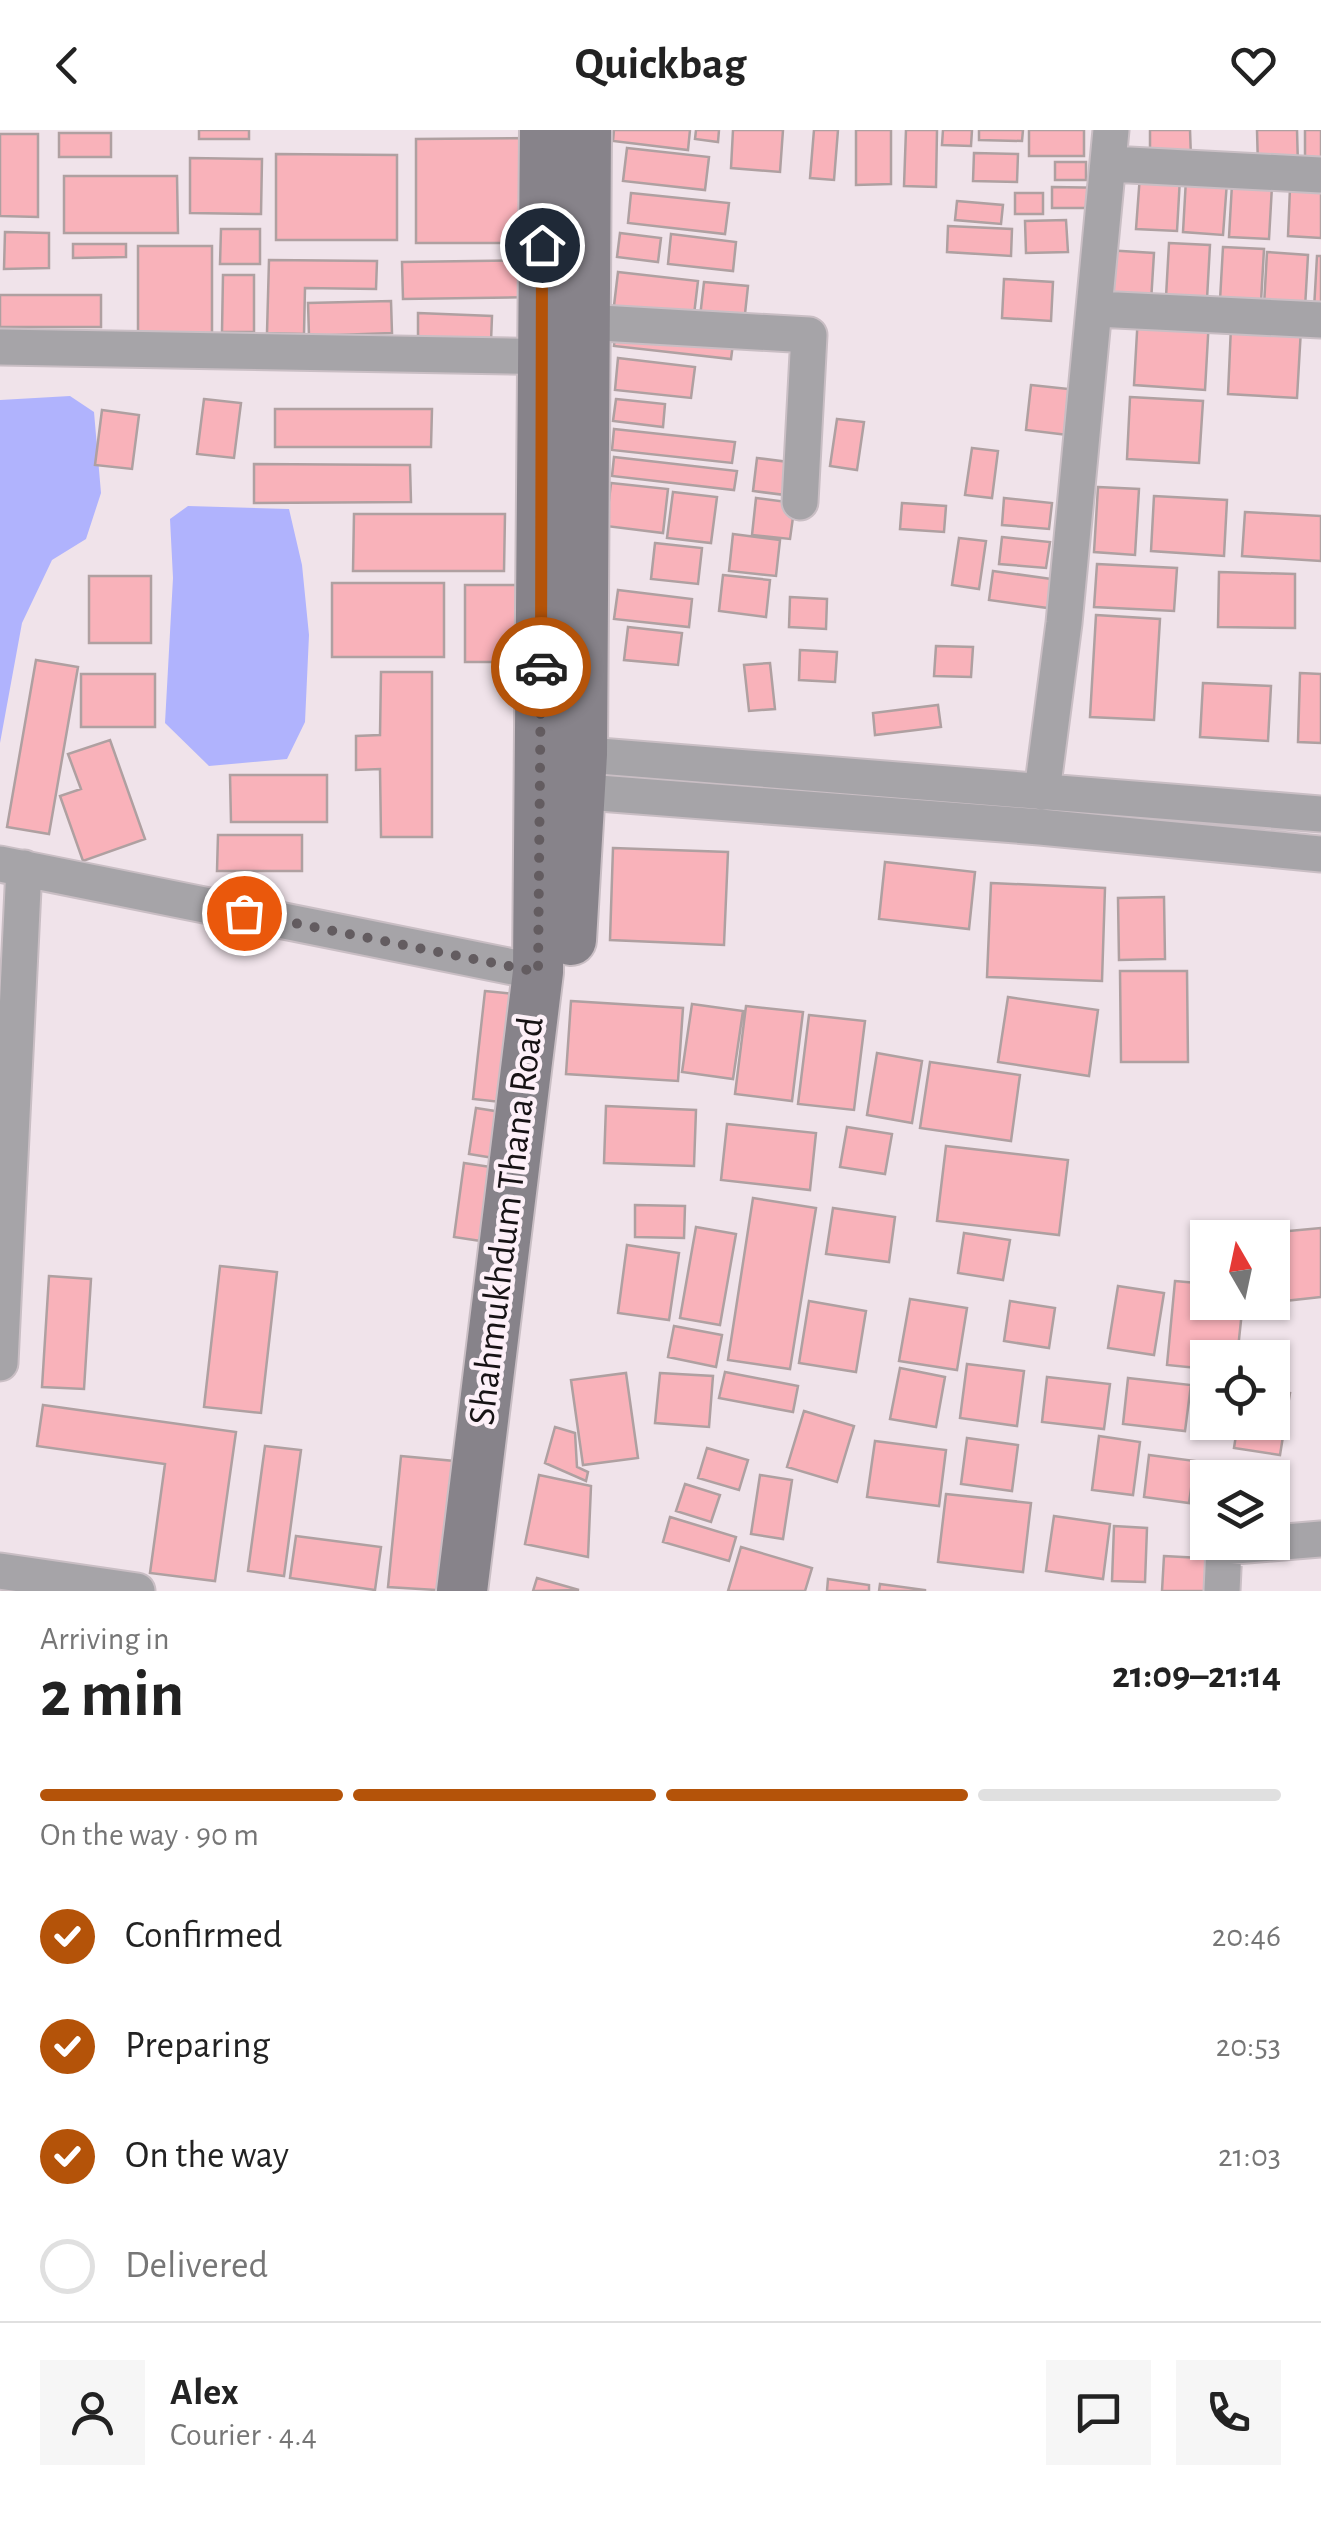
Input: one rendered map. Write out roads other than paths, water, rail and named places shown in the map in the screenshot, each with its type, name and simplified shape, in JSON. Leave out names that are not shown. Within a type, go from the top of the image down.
[{"type":"main road","name":"Shahmukhdum Thana Road","points":[[544,130],[569,345]]},
{"type":"main road","name":"Shahmukhdum Thana Road","points":[[497,1591],[569,972],[561,771],[569,345],[586,130]]},
{"type":"main road","name":"Shahmukhdum Thana Road","points":[[462,1591],[561,771]]},
{"type":"street","points":[[1042,792],[1064,623],[1110,147],[1321,175]]},
{"type":"street","points":[[1096,309],[1321,320]]},
{"type":"street","points":[[0,346],[569,345],[809,334],[800,502]]},
{"type":"street","points":[[561,771],[1042,792],[1321,814]]},
{"type":"street","points":[[561,771],[1040,827],[1321,854]]},
{"type":"street","points":[[0,1363],[12,866],[538,972]]},
{"type":"street","points":[[1222,1591],[1224,1547],[1321,1538]]},
{"type":"street","points":[[0,1571],[137,1591]]},
{"type":"water","points":[[70,396],[94,412],[101,493],[86,539],[52,560],[22,623],[0,743],[0,400]]},
{"type":"water","points":[[188,506],[289,509],[302,565],[309,635],[305,722],[287,759],[209,766],[165,723],[173,578],[170,519]]}]
